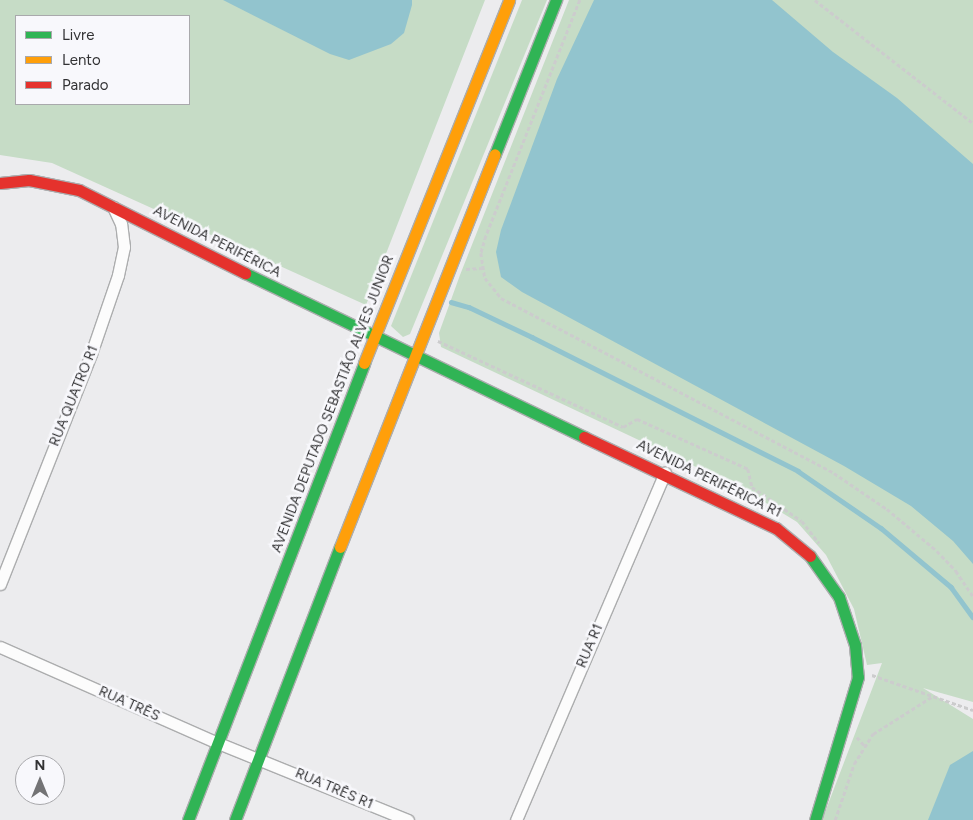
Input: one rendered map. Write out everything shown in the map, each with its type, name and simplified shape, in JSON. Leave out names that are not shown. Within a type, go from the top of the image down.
[{"type":"street","name":"AVENIDA DEPUTADO SEBASTIÃO ALVES JUNIOR","points":[[188,820],[374,338],[509,0]]},
{"type":"street","points":[[235,820],[414,356],[556,0]]},
{"type":"street","name":"AVENIDA PERIFÉRICA","points":[[0,183],[29,180],[71,188],[112,205],[374,338],[414,356]]},
{"type":"street","name":"RUA QUATRO R1","points":[[0,584],[91,354],[118,276],[124,247],[120,224],[112,205]]},
{"type":"street","name":"AVENIDA PERIFÉRICA R1","points":[[414,356],[665,473],[776,528],[813,559],[839,597],[849,620],[858,676],[815,820]]},
{"type":"street","name":"RUA R1","points":[[516,820],[665,473]]},
{"type":"street","name":"RUA TRÊS","points":[[0,647],[218,743],[260,758]]},
{"type":"street","name":"RUA TRÊS R1","points":[[260,758],[408,820]]},
{"type":"path","points":[[580,0],[486,236],[481,253],[484,278],[501,298],[834,473],[887,510],[937,552],[956,571],[973,596]]},
{"type":"path","points":[[815,0],[973,123]]},
{"type":"path","points":[[858,676],[874,674],[973,710]]},
{"type":"path","points":[[835,820],[854,764],[872,734],[933,696]]},
{"type":"green space","points":[[0,0],[485,0],[366,305],[52,163],[0,155]]},
{"type":"green space","points":[[522,0],[547,0],[410,334],[403,337],[391,326]]},
{"type":"green space","points":[[569,0],[973,0],[973,702],[923,688],[973,719],[973,820],[822,820],[882,663],[867,665],[854,609],[826,555],[797,522],[745,490],[441,347],[439,333],[460,275]]},
{"type":"water","points":[[223,0],[412,0],[412,5],[404,33],[391,44],[349,60],[330,54]]},
{"type":"water","points":[[594,0],[772,0],[833,52],[897,98],[973,164],[973,564],[953,541],[911,506],[844,466],[522,292],[501,277],[496,252],[501,230],[557,79]]},
{"type":"water","points":[[973,751],[973,820],[928,820],[950,765]]},
{"type":"waterway","points":[[451,302],[469,307],[532,337],[798,471],[881,528],[951,587],[973,617]]},
{"type":"traffic: fast","points":[[495,154],[556,0]]},
{"type":"traffic: fast","points":[[245,273],[584,437]]},
{"type":"traffic: fast","points":[[188,820],[364,363]]},
{"type":"traffic: fast","points":[[235,820],[340,547]]},
{"type":"traffic: fast","points":[[810,556],[839,597],[855,645],[858,677],[815,820]]},
{"type":"traffic: slow","points":[[364,363],[509,0]]},
{"type":"traffic: slow","points":[[340,547],[495,154]]},
{"type":"traffic: jam","points":[[0,183],[29,180],[79,190],[245,273]]},
{"type":"traffic: jam","points":[[584,437],[776,528],[810,556]]}]
